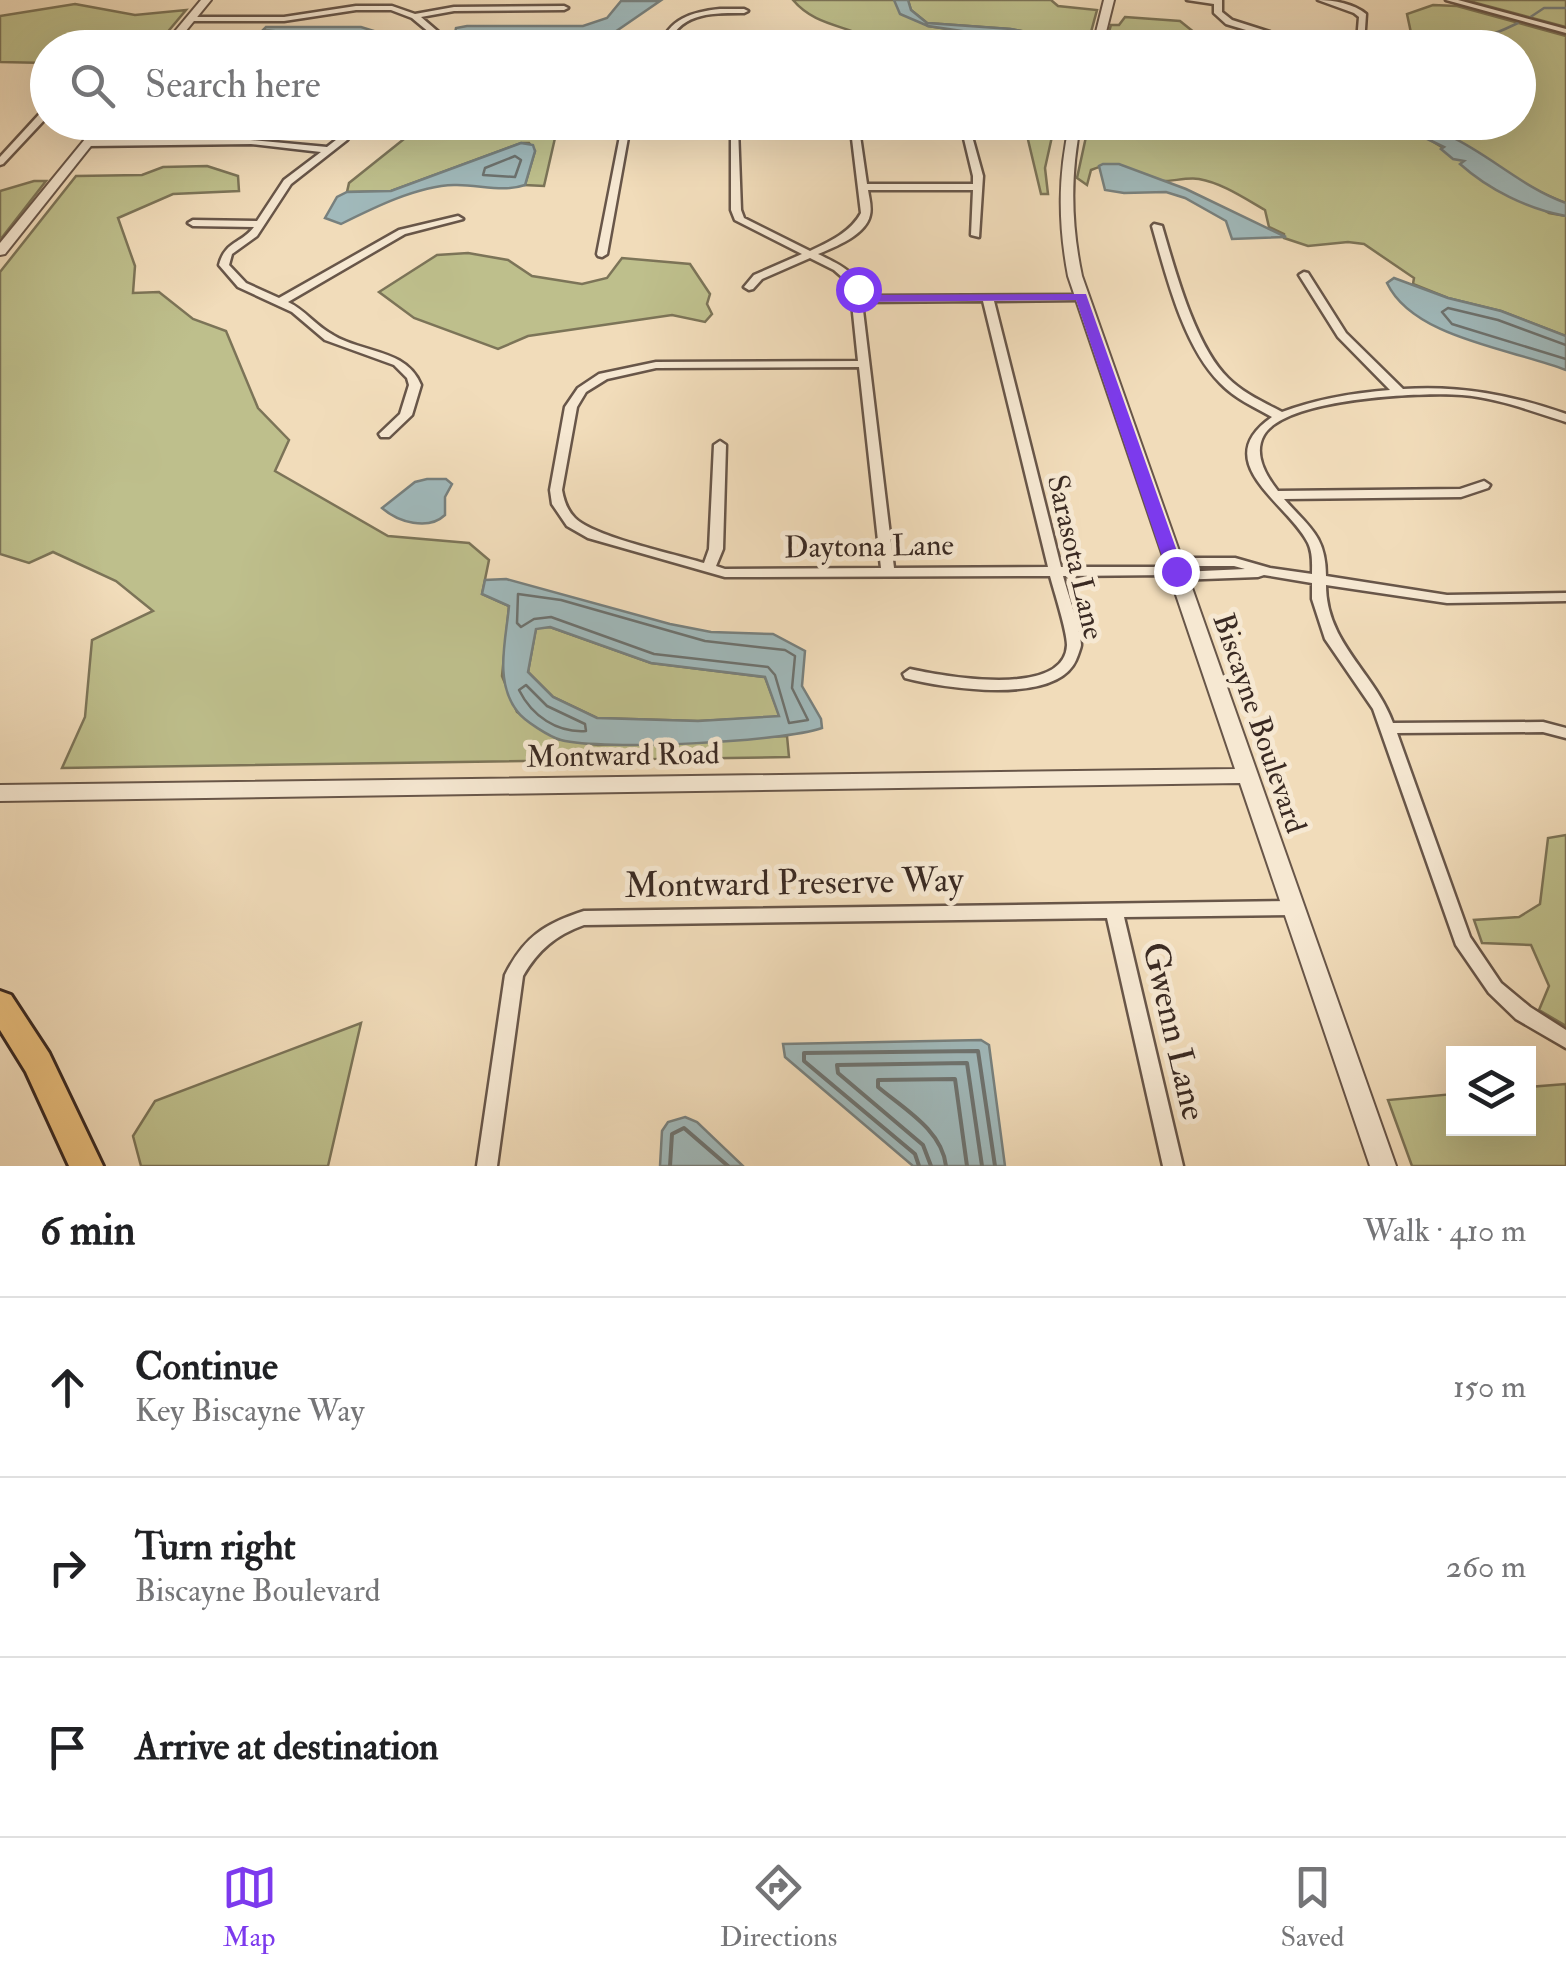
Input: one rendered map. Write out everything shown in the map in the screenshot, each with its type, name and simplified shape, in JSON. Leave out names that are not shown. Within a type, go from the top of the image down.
[{"type":"main road","points":[[0,1004],[38,1063],[86,1166]]},
{"type":"street","points":[[181,30],[206,0]]},
{"type":"street","points":[[1102,30],[1109,0]]},
{"type":"street","points":[[1191,0],[1218,1],[1219,16],[1256,30]]},
{"type":"street","points":[[1322,0],[1357,10],[1362,30]]},
{"type":"street","points":[[1450,0],[1566,30]]},
{"type":"street","points":[[189,21],[374,7],[415,16],[461,9],[564,8]]},
{"type":"street","points":[[672,30],[692,15],[744,11]]},
{"type":"street","points":[[415,16],[432,30]]},
{"type":"street","points":[[0,162],[30,130]]},
{"type":"street","points":[[0,251],[90,140]]},
{"type":"street","points":[[339,140],[287,182],[248,239],[227,253],[224,266],[249,289],[296,310],[329,338],[387,358],[412,377],[414,385],[406,415],[386,434]]},
{"type":"street","points":[[602,254],[624,140]]},
{"type":"street","points":[[738,140],[737,216],[750,228],[846,273],[855,283],[888,573]]},
{"type":"street","points":[[749,287],[758,277],[848,236],[863,224],[856,140]]},
{"type":"street","points":[[968,140],[978,187],[976,235]]},
{"type":"street","name":"Biscayne Boulevard","points":[[1072,140],[1065,170],[1064,210],[1081,296],[1383,1166]]},
{"type":"street","points":[[85,146],[233,141],[329,150]]},
{"type":"street","points":[[863,188],[978,187]]},
{"type":"street","points":[[280,302],[402,232],[458,220]]},
{"type":"street","points":[[193,223],[260,224]]},
{"type":"street","points":[[1157,226],[1173,278],[1212,367],[1238,392],[1278,416]]},
{"type":"street","points":[[1304,274],[1342,335],[1400,393]]},
{"type":"street","points":[[858,298],[1081,296]]},
{"type":"street","name":"Sarasota Lane","points":[[910,674],[942,684],[1036,683],[1065,670],[1073,659],[1074,646],[988,298]]},
{"type":"street","points":[[572,523],[556,497],[571,408],[582,390],[603,376],[644,365],[864,364]]},
{"type":"street","points":[[1566,418],[1490,396],[1445,390],[1400,393],[1305,407],[1278,416],[1256,433],[1252,445],[1264,480],[1315,543],[1318,578],[1332,639],[1371,694],[1388,728],[1462,940],[1496,988],[1524,1013],[1566,1040]]},
{"type":"street","points":[[708,570],[716,549],[720,445]]},
{"type":"street","points":[[1274,495],[1461,493],[1484,485]]},
{"type":"street","name":"Daytona Lane","points":[[572,523],[593,535],[708,570],[743,574],[1175,570]]},
{"type":"street","points":[[1175,570],[1269,572],[1447,599],[1566,597]]},
{"type":"street","points":[[1388,728],[1543,727],[1566,733]]},
{"type":"street","name":"Montward Road","points":[[0,793],[1248,776]]},
{"type":"street","name":"Montward Preserve Way","points":[[487,1166],[514,975],[527,950],[553,927],[584,918],[1293,908]]},
{"type":"street","name":"Gwenn Lane","points":[[1114,910],[1173,1166]]},
{"type":"green space","points":[[793,0],[894,0],[928,26],[955,30],[848,30],[803,10]]},
{"type":"green space","points":[[908,0],[1051,0],[1058,6],[1097,10],[1092,30],[1016,30],[927,23],[911,10]]},
{"type":"green space","points":[[1465,0],[1566,0],[1566,27]]},
{"type":"green space","points":[[75,4],[135,15],[186,10],[169,30],[30,30],[30,63],[0,62],[0,16]]},
{"type":"green space","points":[[1433,5],[1457,6],[1566,36],[1566,203],[1452,140],[1536,140],[1536,30],[1410,30],[1407,14]]},
{"type":"green space","points":[[1125,17],[1180,21],[1191,30],[1110,30],[1111,25],[1119,25]]},
{"type":"green space","points":[[403,140],[555,140],[544,186],[525,185],[535,151],[529,143],[391,191],[347,192],[349,183]]},
{"type":"green space","points":[[1028,140],[1051,140],[1045,168],[1048,194],[1041,194]]},
{"type":"green space","points":[[1085,140],[1430,140],[1549,213],[1566,216],[1566,336],[1413,284],[1414,278],[1364,244],[1308,246],[1284,238],[1284,234],[1269,227],[1265,210],[1208,181],[1159,181],[1112,165],[1091,170],[1087,185],[1077,178]]},
{"type":"green space","points":[[207,166],[238,176],[239,191],[173,194],[118,218],[135,266],[133,293],[159,292],[193,319],[226,331],[258,408],[289,440],[275,471],[388,536],[469,543],[489,560],[482,594],[509,606],[502,676],[517,712],[557,739],[598,745],[787,736],[789,757],[62,768],[85,717],[92,640],[153,611],[116,581],[53,552],[29,563],[0,554],[0,272],[76,176],[142,175],[163,167]]},
{"type":"green space","points":[[46,181],[0,240],[0,191]]},
{"type":"green space","points":[[468,253],[508,260],[532,276],[582,284],[607,278],[622,258],[690,264],[710,294],[707,304],[712,314],[705,322],[672,315],[528,336],[498,349],[414,318],[379,292],[437,255]]},
{"type":"green space","points":[[550,627],[651,663],[765,677],[780,717],[698,721],[597,718],[553,697],[528,672],[536,628]]},
{"type":"green space","points":[[1566,835],[1566,1026],[1539,1010],[1549,986],[1531,945],[1482,943],[1474,920],[1519,917],[1540,904],[1548,838]]},
{"type":"green space","points":[[361,1023],[328,1166],[141,1166],[133,1136],[155,1101]]},
{"type":"green space","points":[[1566,1084],[1566,1166],[1412,1166],[1388,1100],[1446,1095],[1446,1136],[1536,1136],[1536,1086]]},
{"type":"water","points":[[894,0],[908,0],[911,10],[927,23],[1016,30],[955,30],[928,26],[900,14]]},
{"type":"water","points":[[621,1],[660,1],[618,30],[456,30],[467,26],[583,26],[607,18]]},
{"type":"water","points":[[361,27],[371,30],[263,30]]},
{"type":"water","points":[[1429,140],[1462,142],[1523,182],[1566,203],[1566,216],[1537,209],[1496,190],[1460,164],[1464,161],[1453,159],[1441,149],[1444,147]]},
{"type":"water","points":[[521,143],[533,145],[535,151],[525,185],[440,186],[396,199],[341,224],[325,218],[337,197],[347,192],[391,191]]},
{"type":"water","points":[[1119,164],[1186,189],[1286,237],[1232,239],[1226,221],[1185,198],[1166,192],[1105,190],[1099,166]]},
{"type":"water","points":[[1394,278],[1566,336],[1566,370],[1466,339],[1418,317],[1400,302],[1387,283]]},
{"type":"water","points":[[446,479],[452,484],[445,497],[445,515],[438,520],[413,523],[382,508],[415,482]]},
{"type":"water","points":[[506,579],[711,632],[773,634],[805,651],[802,686],[822,728],[692,743],[614,745],[556,738],[525,719],[510,699],[503,660],[509,606],[482,594],[485,580]],"holes":[[[550,627],[651,663],[765,677],[779,716],[698,721],[597,718],[553,697],[528,672],[536,629]]]},
{"type":"water","points":[[981,1040],[989,1045],[1005,1166],[913,1166],[785,1057],[783,1044]]},
{"type":"water","points":[[685,1117],[697,1122],[743,1166],[660,1166],[662,1131],[668,1122]]},
{"type":"waterway","points":[[1529,18],[1544,8],[1566,8]]},
{"type":"waterway","points":[[1503,30],[1518,23]]},
{"type":"route","points":[[858,289],[858,298],[1081,296],[1176,571]]}]
